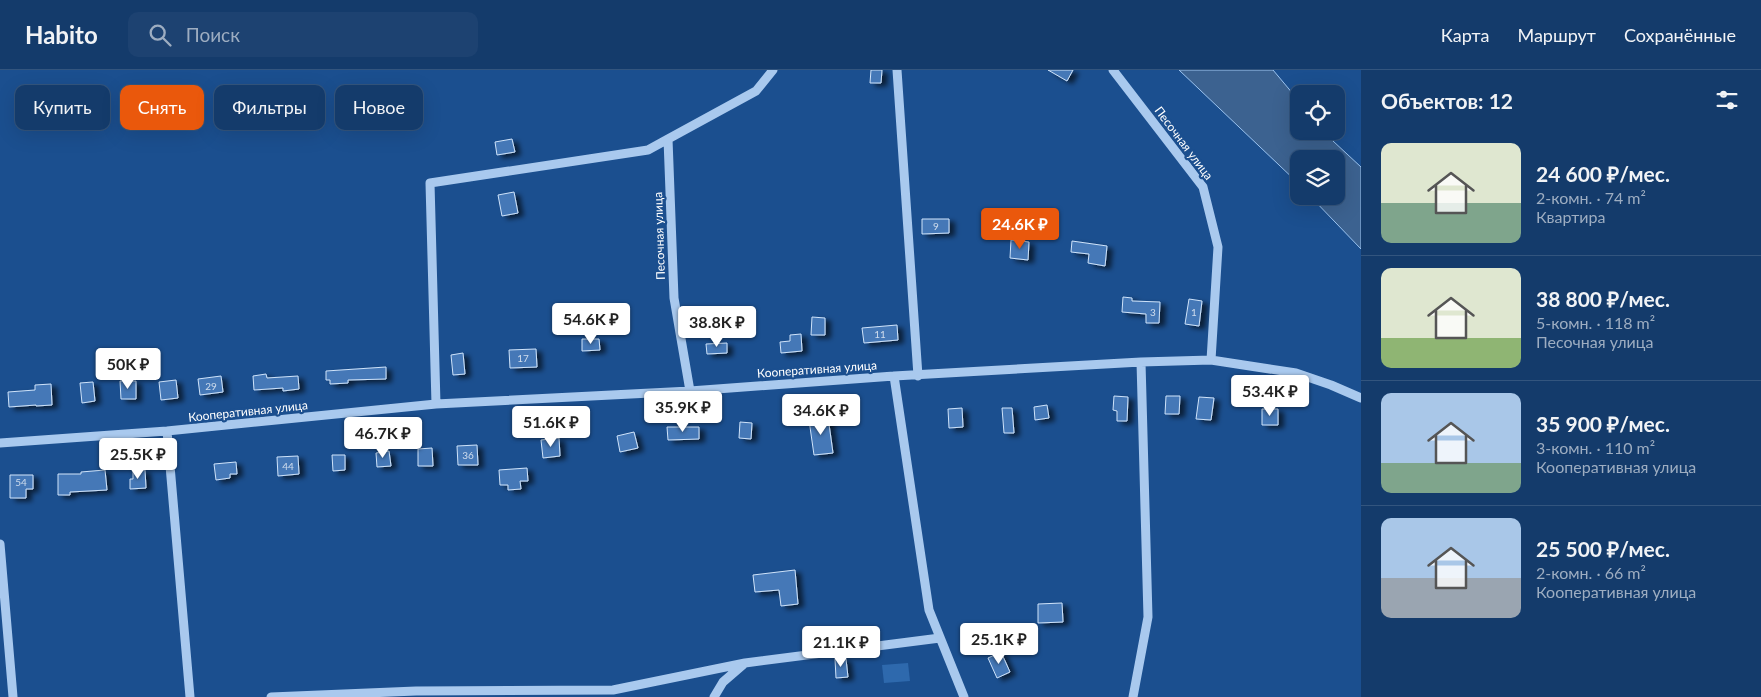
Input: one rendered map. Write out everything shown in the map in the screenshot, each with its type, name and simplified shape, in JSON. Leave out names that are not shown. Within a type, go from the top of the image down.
[{"type":"street","points":[[436,404],[430,183],[648,150],[756,91],[773,70]]},
{"type":"street","points":[[897,70],[918,376]]},
{"type":"street","name":"Песочная улица","points":[[1113,70],[1203,187],[1218,247],[1211,360]]},
{"type":"street","name":"Песочная улица","points":[[668,139],[674,298],[690,391]]},
{"type":"street","name":"Кооперативная улица","points":[[0,443],[167,431],[436,404],[690,391],[894,376],[1141,362],[1211,360],[1296,373],[1361,398]]},
{"type":"street","points":[[1133,697],[1148,616],[1141,362]]},
{"type":"street","points":[[894,376],[929,610],[964,697]]},
{"type":"street","points":[[167,431],[190,697]]},
{"type":"street","points":[[0,544],[14,697]]},
{"type":"street","points":[[271,697],[416,690],[613,690],[745,663],[940,638]]},
{"type":"street","points":[[714,697],[723,682],[745,663]]},
{"type":"shaded area","points":[[1179,70],[1273,70],[1290,90],[1290,140],[1332,140],[1343,150],[1290,150],[1290,175]]},
{"type":"shaded area","points":[[1345,152],[1361,167],[1361,249],[1319,205],[1345,205]]},
{"type":"shaded area","points":[[908,663],[910,681],[884,683],[882,665]]},
{"type":"building","points":[[871,70],[882,70],[881,83],[870,83]]},
{"type":"building","points":[[1048,70],[1073,70],[1067,81]]},
{"type":"building","points":[[512,139],[515,152],[497,155],[495,142]]},
{"type":"building","points":[[514,192],[518,213],[502,216],[498,195]]},
{"type":"building","points":[[922,219],[949,219],[949,233],[922,234]]},
{"type":"building","points":[[1011,240],[1029,242],[1028,260],[1010,258]]},
{"type":"building","points":[[1072,241],[1107,246],[1105,266],[1088,263],[1089,254],[1071,252]]},
{"type":"building","points":[[1123,297],[1132,298],[1132,301],[1160,302],[1159,323],[1146,323],[1146,314],[1122,312]]},
{"type":"building","points":[[1189,299],[1202,301],[1199,326],[1185,324]]},
{"type":"building","points":[[812,317],[825,318],[825,335],[811,335]]},
{"type":"building","points":[[897,325],[898,340],[864,343],[862,328]]},
{"type":"building","points":[[801,334],[802,351],[781,353],[780,342],[790,341],[790,335]]},
{"type":"building","points":[[582,339],[599,339],[600,350],[582,351]]},
{"type":"building","points":[[727,343],[727,353],[707,354],[706,344]]},
{"type":"building","points":[[536,349],[537,367],[510,368],[509,350]]},
{"type":"building","points":[[463,353],[465,374],[453,375],[451,355]]},
{"type":"building","points":[[386,367],[386,379],[348,380],[348,383],[330,384],[330,380],[326,380],[326,371]]},
{"type":"building","points":[[266,374],[267,378],[298,376],[299,389],[283,391],[283,388],[254,390],[253,376]]},
{"type":"building","points":[[221,376],[223,392],[200,395],[198,379]]},
{"type":"building","points":[[176,380],[178,398],[161,400],[159,382]]},
{"type":"building","points":[[120,381],[136,381],[136,399],[121,399]]},
{"type":"building","points":[[93,382],[95,401],[82,403],[80,383]]},
{"type":"building","points":[[51,384],[52,405],[9,407],[8,392],[35,390],[35,385]]},
{"type":"building","points":[[1114,396],[1128,397],[1127,421],[1117,421],[1117,411],[1113,410]]},
{"type":"building","points":[[1166,396],[1180,396],[1179,414],[1165,414]]},
{"type":"building","points":[[1199,397],[1214,398],[1211,420],[1196,419]]},
{"type":"building","points":[[1047,405],[1049,418],[1035,420],[1034,407]]},
{"type":"building","points":[[962,408],[963,427],[949,428],[948,409]]},
{"type":"building","points":[[1002,408],[1012,408],[1014,433],[1004,433]]},
{"type":"building","points":[[1262,409],[1278,409],[1278,425],[1262,425]]},
{"type":"building","points":[[828,417],[833,453],[814,455],[809,420]]},
{"type":"building","points":[[740,422],[752,423],[751,439],[739,438]]},
{"type":"building","points":[[667,427],[699,427],[699,439],[668,440]]},
{"type":"building","points":[[634,432],[638,448],[620,452],[617,436]]},
{"type":"building","points":[[559,438],[560,456],[543,458],[541,440]]},
{"type":"building","points":[[477,445],[478,465],[458,465],[457,446]]},
{"type":"building","points":[[432,448],[433,466],[418,466],[418,449]]},
{"type":"building","points":[[389,451],[391,466],[377,467],[376,453]]},
{"type":"building","points":[[332,455],[345,455],[345,470],[333,471]]},
{"type":"building","points":[[298,456],[299,474],[278,476],[277,457]]},
{"type":"building","points":[[236,462],[237,474],[230,474],[230,478],[216,480],[214,464]]},
{"type":"building","points":[[527,468],[528,481],[520,481],[521,489],[508,490],[508,485],[500,485],[499,470]]},
{"type":"building","points":[[105,470],[107,490],[70,492],[70,495],[58,495],[58,474],[81,474],[81,472]]},
{"type":"building","points":[[145,470],[146,488],[130,489],[130,479],[133,479],[133,471]]},
{"type":"building","points":[[10,475],[33,475],[33,489],[26,489],[26,498],[10,498]]},
{"type":"building","points":[[795,570],[798,604],[781,606],[779,590],[755,592],[753,575]]},
{"type":"building","points":[[1062,603],[1063,622],[1038,623],[1038,604]]},
{"type":"building","points":[[1001,652],[1010,672],[997,678],[988,658]]},
{"type":"building","points":[[835,659],[846,659],[848,677],[836,678]]}]
